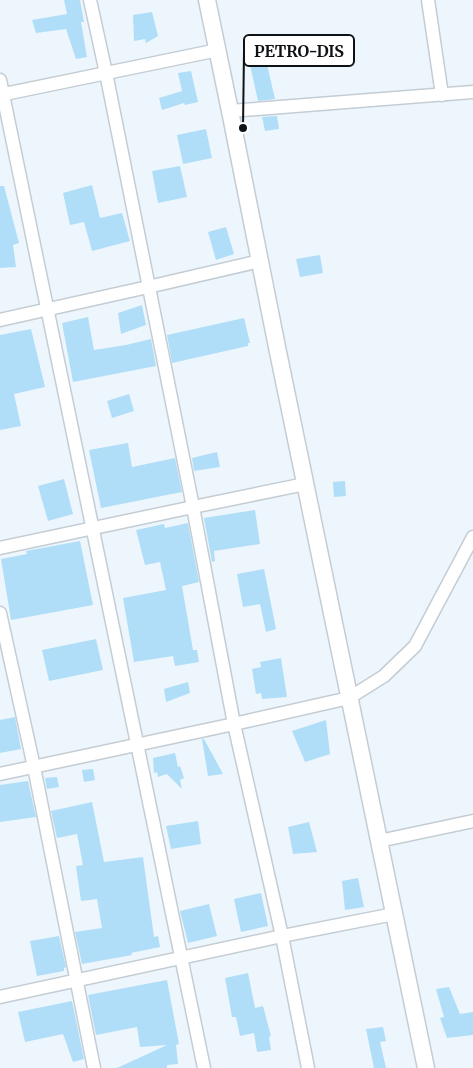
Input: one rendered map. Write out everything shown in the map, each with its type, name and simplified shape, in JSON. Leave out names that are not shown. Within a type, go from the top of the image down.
[{"type":"street","points":[[90,0],[193,507],[234,724],[282,936],[308,1068]]},
{"type":"street","points":[[207,0],[426,1068]]},
{"type":"street","points":[[428,0],[442,95]]},
{"type":"street","points":[[2,95],[218,50]]},
{"type":"street","points":[[0,80],[204,1068]]},
{"type":"street","points":[[230,111],[473,92]]},
{"type":"street","points":[[0,320],[148,288],[260,261]]},
{"type":"street","points":[[0,548],[305,484]]},
{"type":"street","points":[[0,774],[349,698],[384,676],[415,646],[473,537]]},
{"type":"street","points":[[0,613],[3,642],[34,767],[94,1068]]},
{"type":"street","points":[[379,841],[473,821]]},
{"type":"street","points":[[0,997],[282,936],[394,914]]},
{"type":"building","points":[[64,0],[80,0],[84,22],[81,22],[87,57],[76,59],[66,29],[36,33],[32,20],[67,14]]},
{"type":"building","points":[[152,12],[158,36],[146,43],[145,39],[134,41],[133,15]]},
{"type":"building","points":[[263,47],[275,99],[258,101],[247,51]]},
{"type":"building","points":[[191,71],[198,102],[185,105],[184,103],[162,110],[159,98],[182,91],[178,73]]},
{"type":"building","points":[[277,116],[279,129],[265,131],[262,117]]},
{"type":"building","points":[[206,129],[212,158],[183,164],[177,135]]},
{"type":"building","points":[[180,166],[187,197],[158,203],[152,171]]},
{"type":"building","points":[[92,185],[100,218],[122,213],[130,241],[92,251],[84,222],[70,225],[63,193]]},
{"type":"building","points":[[0,186],[4,186],[19,243],[13,245],[16,267],[0,268]]},
{"type":"building","points":[[226,227],[234,254],[216,260],[208,232]]},
{"type":"building","points":[[320,255],[323,273],[300,277],[296,259]]},
{"type":"building","points":[[142,305],[146,325],[121,334],[118,313]]},
{"type":"building","points":[[88,317],[94,350],[151,339],[156,366],[73,382],[62,323]]},
{"type":"building","points":[[244,318],[250,343],[248,343],[248,346],[172,363],[167,335]]},
{"type":"building","points":[[31,329],[45,387],[14,394],[21,426],[0,430],[0,335]]},
{"type":"building","points":[[129,394],[134,411],[112,418],[107,401]]},
{"type":"building","points":[[128,443],[132,467],[175,458],[182,492],[101,508],[89,450]]},
{"type":"building","points":[[217,452],[220,467],[194,471],[192,458]]},
{"type":"building","points":[[64,479],[73,514],[48,521],[38,486]]},
{"type":"building","points":[[345,481],[346,496],[334,497],[333,482]]},
{"type":"building","points":[[255,510],[260,544],[214,551],[215,561],[212,562],[204,518]]},
{"type":"building","points":[[188,523],[199,582],[182,586],[193,650],[197,650],[199,662],[175,666],[173,656],[134,662],[123,598],[166,590],[160,562],[145,565],[136,530],[164,524],[165,528]]},
{"type":"building","points":[[80,541],[93,605],[11,620],[1,559],[27,554],[26,551]]},
{"type":"building","points":[[264,569],[276,629],[266,632],[260,604],[243,607],[237,574]]},
{"type":"building","points":[[96,639],[103,670],[49,681],[42,650]]},
{"type":"building","points":[[281,658],[287,697],[262,699],[261,693],[256,694],[252,669],[261,667],[260,662]]},
{"type":"building","points":[[188,682],[190,693],[166,702],[164,689]]},
{"type":"building","points":[[15,717],[21,749],[0,753],[0,720]]},
{"type":"building","points":[[326,720],[330,754],[305,762],[292,731]]},
{"type":"building","points":[[202,739],[204,739],[223,774],[208,776]]},
{"type":"building","points":[[175,753],[178,767],[180,766],[184,778],[180,780],[182,789],[167,774],[158,777],[157,772],[154,773],[153,758]]},
{"type":"building","points":[[93,769],[95,780],[84,782],[82,770]]},
{"type":"building","points":[[57,777],[59,787],[47,789],[45,778]]},
{"type":"building","points":[[28,781],[36,817],[0,822],[0,785]]},
{"type":"building","points":[[92,802],[104,862],[143,857],[154,937],[158,936],[160,947],[131,953],[132,955],[82,964],[75,932],[102,928],[97,899],[81,901],[76,866],[83,865],[77,834],[57,838],[51,811]]},
{"type":"building","points":[[198,821],[201,844],[171,849],[166,826]]},
{"type":"building","points":[[309,822],[317,852],[293,854],[288,827]]},
{"type":"building","points":[[358,878],[364,907],[345,910],[342,881]]},
{"type":"building","points":[[261,893],[268,926],[241,932],[234,899]]},
{"type":"building","points":[[209,904],[217,936],[188,943],[180,911]]},
{"type":"building","points":[[59,936],[66,967],[64,971],[37,976],[30,941]]},
{"type":"building","points":[[248,973],[255,1008],[263,1006],[271,1036],[269,1037],[271,1050],[257,1052],[254,1033],[240,1036],[236,1017],[232,1017],[225,978]]},
{"type":"building","points":[[167,980],[179,1044],[176,1045],[178,1064],[167,1065],[167,1068],[117,1068],[167,1045],[140,1047],[137,1027],[96,1035],[88,995]]},
{"type":"building","points":[[449,987],[460,1014],[473,1012],[473,1035],[447,1038],[440,1018],[444,1017],[436,989]]},
{"type":"building","points":[[72,1001],[84,1059],[73,1062],[63,1034],[25,1042],[18,1012]]},
{"type":"building","points":[[383,1027],[386,1041],[380,1042],[386,1068],[374,1068],[366,1029]]},
{"type":"place","name":"PETRO-DIS","points":[[243,128]]}]
